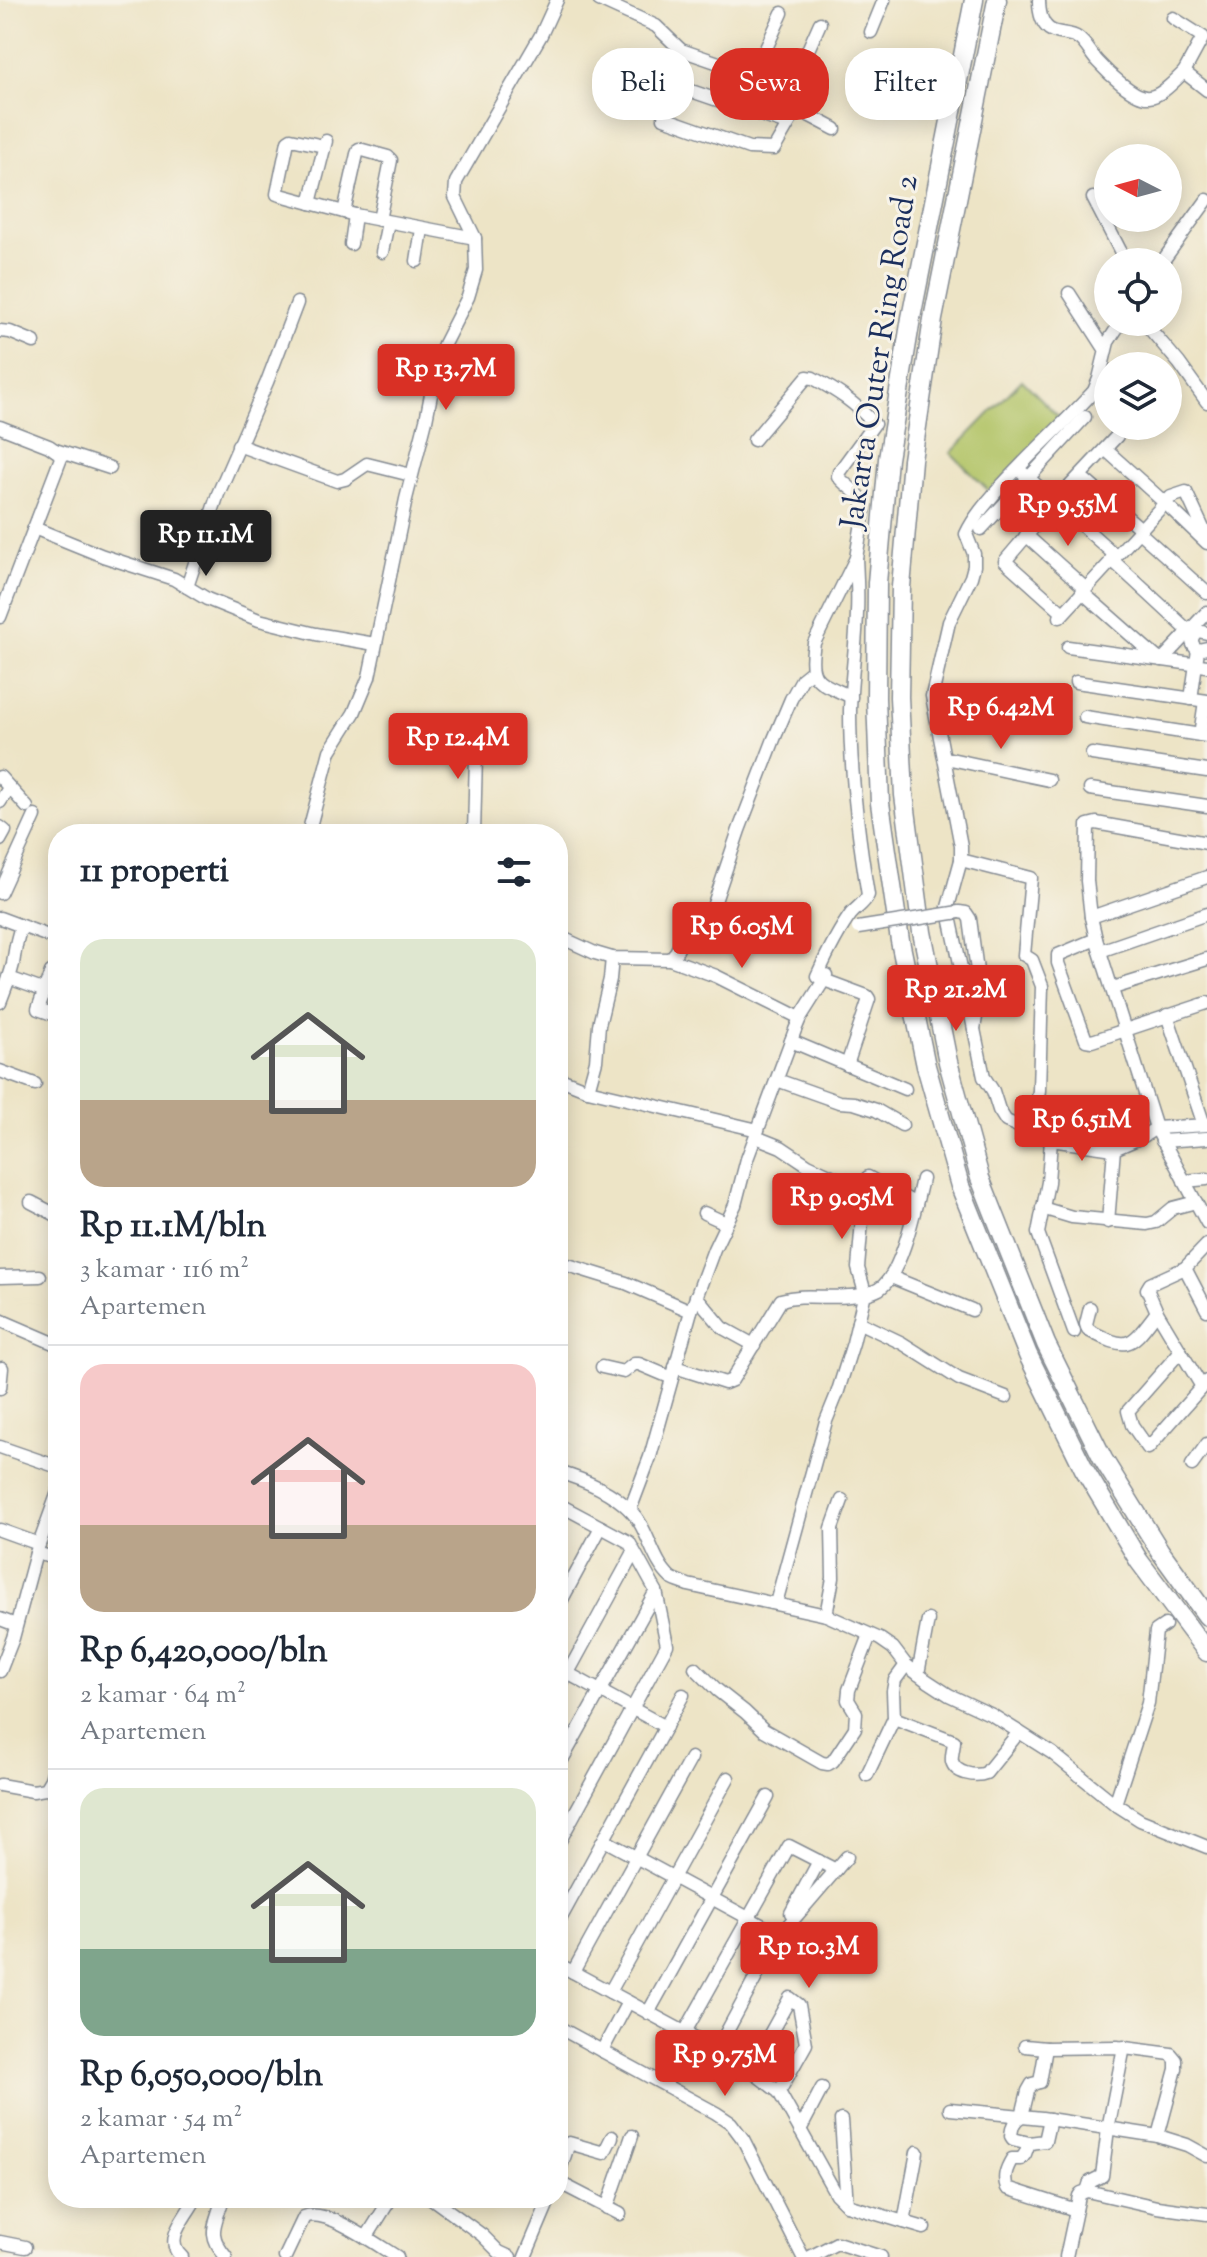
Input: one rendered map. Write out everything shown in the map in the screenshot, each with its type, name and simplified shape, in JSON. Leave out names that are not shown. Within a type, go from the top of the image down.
[{"type":"highway","name":"Jakarta Outer Ring Road 2","points":[[974,0],[911,318],[888,459],[877,583],[876,698],[880,803],[900,941],[926,1066],[960,1186],[1028,1355],[1084,1469],[1139,1561],[1207,1652]]},
{"type":"highway","name":"Jakarta Outer Ring Road 2","points":[[997,0],[933,319],[912,460],[901,587],[899,697],[904,795],[922,932],[948,1062],[980,1178],[1046,1344],[1103,1459],[1160,1551],[1207,1616]]},
{"type":"street","points":[[311,824],[330,751],[354,713],[369,677],[437,364],[468,297],[476,270],[475,238],[455,197],[456,182],[541,35],[557,0]]},
{"type":"street","points":[[599,0],[656,26],[679,48]]},
{"type":"street","points":[[871,32],[884,0]]},
{"type":"street","points":[[1039,0],[1042,21],[1049,29],[1075,35],[1097,62],[1137,94],[1152,97],[1184,72],[1203,37],[1173,18]]},
{"type":"street","points":[[766,48],[782,13]]},
{"type":"street","points":[[809,48],[820,23]]},
{"type":"street","points":[[1184,72],[1207,90]]},
{"type":"street","points":[[694,92],[787,124]]},
{"type":"street","points":[[670,120],[749,148],[774,149],[790,120]]},
{"type":"street","points":[[818,120],[835,129]]},
{"type":"street","points":[[310,203],[325,144],[291,139],[288,141],[277,194],[350,214],[475,238]]},
{"type":"street","points":[[351,244],[350,214],[359,149],[391,160],[382,252]]},
{"type":"street","points":[[1093,198],[1119,248]]},
{"type":"street","points":[[1172,248],[1207,200]]},
{"type":"street","points":[[417,261],[422,229]]},
{"type":"street","points":[[1069,293],[1105,349]]},
{"type":"street","points":[[187,587],[218,494],[267,382],[297,303]]},
{"type":"street","points":[[0,331],[34,342]]},
{"type":"street","points":[[981,529],[1022,473],[1094,391],[1105,349],[1113,336]]},
{"type":"street","points":[[1156,336],[1207,402]]},
{"type":"street","points":[[754,440],[807,377],[832,388],[859,407],[874,424],[838,476],[863,498],[865,504],[856,558],[857,613],[851,697],[857,825],[868,895],[832,943],[817,976],[869,999],[847,1065]]},
{"type":"street","points":[[1085,417],[976,516],[966,536],[975,559],[973,571],[949,622],[932,696],[961,846],[961,860],[948,907],[984,1077],[1006,1121],[1051,1140],[1114,1149],[1156,1128],[1205,1125],[1167,1015]]},
{"type":"street","points":[[0,427],[110,468]]},
{"type":"street","points":[[1113,440],[1005,561],[1061,615],[1171,497],[1186,492],[1207,537]]},
{"type":"street","points":[[238,445],[337,481],[370,464],[411,475]]},
{"type":"street","points":[[1105,449],[1207,543]]},
{"type":"street","points":[[0,617],[60,464],[61,458],[55,450]]},
{"type":"street","points":[[1022,473],[1191,633],[1193,646],[1202,649],[1201,665],[1191,699]]},
{"type":"street","points":[[1080,476],[1207,593]]},
{"type":"street","points":[[34,528],[103,556],[166,576],[207,599],[259,620],[375,644]]},
{"type":"street","points":[[1026,535],[1160,659]]},
{"type":"street","points":[[851,697],[817,680],[812,671],[814,643],[856,558]]},
{"type":"street","points":[[1160,659],[1191,633],[1207,612]]},
{"type":"street","points":[[1191,633],[1207,633]]},
{"type":"street","points":[[1068,647],[1201,665]]},
{"type":"street","points":[[670,959],[695,915],[713,907],[780,726],[802,679],[812,671]]},
{"type":"street","points":[[1076,682],[1206,701],[1204,735],[1085,717]]},
{"type":"street","points":[[474,824],[476,755],[481,734]]},
{"type":"street","points":[[1092,754],[1207,771]]},
{"type":"street","points":[[946,758],[1049,780]]},
{"type":"street","points":[[0,802],[4,783]]},
{"type":"street","points":[[0,893],[31,811],[4,783]]},
{"type":"street","points":[[1090,789],[1207,806]]},
{"type":"street","points":[[1207,843],[1096,823],[1088,825],[1087,881],[1098,945],[1156,1128],[1207,1222]]},
{"type":"street","points":[[0,827],[5,831],[0,840]]},
{"type":"street","points":[[961,860],[1031,878],[1024,955],[1032,960],[1042,986],[1039,1090],[1034,1131]]},
{"type":"street","points":[[1091,917],[1207,877]]},
{"type":"street","points":[[630,1510],[650,1457],[696,1296],[735,1205],[757,1133],[791,1041],[845,934],[858,928],[966,913],[970,919],[980,993],[974,1029]]},
{"type":"street","points":[[1207,914],[1058,955],[1058,963],[1086,1040],[1092,1041],[1207,1004]]},
{"type":"street","points":[[0,918],[48,936]]},
{"type":"street","points":[[0,1002],[21,927]]},
{"type":"street","points":[[568,941],[612,958],[670,959],[716,976],[800,1018]]},
{"type":"street","points":[[588,1090],[596,1061],[599,1025],[612,958]]},
{"type":"street","points":[[1113,988],[1207,959]]},
{"type":"street","points":[[9,978],[45,991]]},
{"type":"street","points":[[48,982],[38,1009],[48,1012]]},
{"type":"street","points":[[791,1041],[905,1089]]},
{"type":"street","points":[[0,1071],[35,1084]]},
{"type":"street","points":[[777,1080],[839,1102],[876,1110],[902,1125]]},
{"type":"street","points":[[568,1082],[588,1090],[757,1133],[808,1165],[860,1189]]},
{"type":"street","points":[[1162,1141],[1207,1138]]},
{"type":"street","points":[[1051,1140],[1048,1182],[1038,1233],[1074,1332]]},
{"type":"street","points":[[1108,1222],[1114,1149]]},
{"type":"street","points":[[776,1603],[865,1293],[858,1268],[862,1219],[852,1213],[860,1189],[868,1177],[916,1204]]},
{"type":"street","points":[[602,1367],[624,1372],[639,1364],[725,1383],[732,1380],[781,1300],[792,1296],[865,1293],[879,1289],[891,1277],[910,1229],[922,1179]]},
{"type":"street","points":[[1184,1181],[1207,1179]]},
{"type":"street","points":[[31,1202],[48,1211]]},
{"type":"street","points":[[1042,1208],[1072,1217],[1147,1224],[1156,1222],[1173,1208],[1196,1202]]},
{"type":"street","points":[[704,1213],[726,1223]]},
{"type":"street","points":[[1180,1352],[1128,1411],[1132,1425],[1148,1448],[1204,1384],[1180,1352],[1147,1289],[1150,1284],[1185,1268],[1207,1245]]},
{"type":"street","points":[[568,1265],[626,1283],[691,1311]]},
{"type":"street","points":[[1185,1268],[1207,1310]]},
{"type":"street","points":[[0,1277],[40,1276]]},
{"type":"street","points":[[891,1277],[972,1310]]},
{"type":"street","points":[[696,1296],[723,1328],[754,1345]]},
{"type":"street","points":[[1090,1308],[1086,1324],[1088,1330],[1122,1345],[1135,1341],[1157,1312]]},
{"type":"street","points":[[0,1320],[48,1341]]},
{"type":"street","points":[[858,1322],[902,1343],[959,1379],[1006,1397]]},
{"type":"street","points":[[0,1388],[2,1368]]},
{"type":"street","points":[[1192,1465],[1207,1444]]},
{"type":"street","points":[[0,1447],[48,1464]]},
{"type":"street","points":[[568,1476],[601,1489],[630,1510],[672,1578],[688,1585],[826,1615],[870,1635],[893,1648],[906,1665],[949,1695],[992,1715],[1052,1753],[1115,1804],[1140,1820],[1207,1847]]},
{"type":"street","points":[[826,1615],[833,1578],[832,1528],[842,1500]]},
{"type":"street","points":[[568,1513],[629,1542],[656,1591],[667,1645],[568,1826]]},
{"type":"street","points":[[0,1671],[48,1520]]},
{"type":"street","points":[[568,1588],[601,1527]]},
{"type":"street","points":[[0,1530],[48,1554]]},
{"type":"street","points":[[568,1663],[634,1552]]},
{"type":"street","points":[[568,1749],[656,1591]]},
{"type":"street","points":[[0,1619],[16,1625]]},
{"type":"street","points":[[918,1674],[928,1620]]},
{"type":"street","points":[[1115,1804],[1148,1703],[1156,1631],[1165,1625]]},
{"type":"street","points":[[695,1668],[764,1730],[828,1764],[855,1728],[856,1713],[848,1700],[849,1690],[870,1635]]},
{"type":"street","points":[[867,1775],[894,1718],[895,1680],[906,1665]]},
{"type":"street","points":[[568,1674],[666,1727]]},
{"type":"street","points":[[568,1905],[683,1695]]},
{"type":"street","points":[[894,1718],[954,1741],[952,1761],[956,1768],[971,1775],[986,1773],[1019,1732]]},
{"type":"street","points":[[573,1972],[691,1758]]},
{"type":"street","points":[[610,1992],[728,1778]]},
{"type":"street","points":[[0,1785],[33,1791],[45,1789],[48,1784]]},
{"type":"street","points":[[648,2013],[768,1797]]},
{"type":"street","points":[[604,1840],[780,1935]]},
{"type":"street","points":[[685,2032],[789,1846],[836,1870]]},
{"type":"street","points":[[780,1935],[847,1857]]},
{"type":"street","points":[[717,2050],[819,1861]]},
{"type":"street","points":[[568,1969],[717,2050],[779,2092],[836,2194],[847,2205],[924,2228]]},
{"type":"street","points":[[750,2070],[790,1998],[799,2005],[806,2044],[779,2092]]},
{"type":"street","points":[[602,2051],[628,2002]]},
{"type":"street","points":[[568,2032],[731,2123],[743,2139],[803,2257]]},
{"type":"street","points":[[1025,2046],[1124,2047],[1171,2054],[1176,2060],[1176,2069],[1158,2136]]},
{"type":"street","points":[[1087,2191],[1090,2182],[1102,2176],[1104,2170],[1108,2129],[1124,2047]]},
{"type":"street","points":[[1046,2048],[1040,2082],[1032,2084],[1028,2091],[1022,2116],[1016,2119],[1011,2136],[1029,2143],[1045,2141],[1050,2119]]},
{"type":"street","points":[[800,2130],[822,2088]]},
{"type":"street","points":[[950,2109],[1050,2119],[1158,2136],[1187,2145],[1207,2156]]},
{"type":"street","points":[[841,2120],[847,2205]]},
{"type":"street","points":[[568,2187],[614,2211],[632,2136]]},
{"type":"street","points":[[568,2146],[569,2143],[604,2153],[612,2137]]},
{"type":"street","points":[[1029,2143],[1021,2159],[1012,2159],[1007,2168],[1007,2188],[1076,2210]]},
{"type":"street","points":[[904,2222],[917,2152]]},
{"type":"street","points":[[1066,2257],[1079,2196],[1087,2191],[1157,2207],[1207,2214]]},
{"type":"street","points":[[182,2257],[174,2246],[174,2237],[190,2208]]},
{"type":"street","points":[[220,2208],[214,2239],[226,2257]]},
{"type":"street","points":[[366,2238],[385,2208]]},
{"type":"street","points":[[445,2208],[482,2235],[499,2252],[510,2257]]},
{"type":"street","points":[[525,2257],[546,2208]]},
{"type":"street","points":[[286,2257],[307,2215],[319,2215],[397,2257]]},
{"type":"street","points":[[0,2242],[25,2247]]},
{"type":"street","points":[[810,2257],[837,2243],[881,2257]]},
{"type":"green space","points":[[1022,380],[1062,420],[991,493],[951,453]]}]
